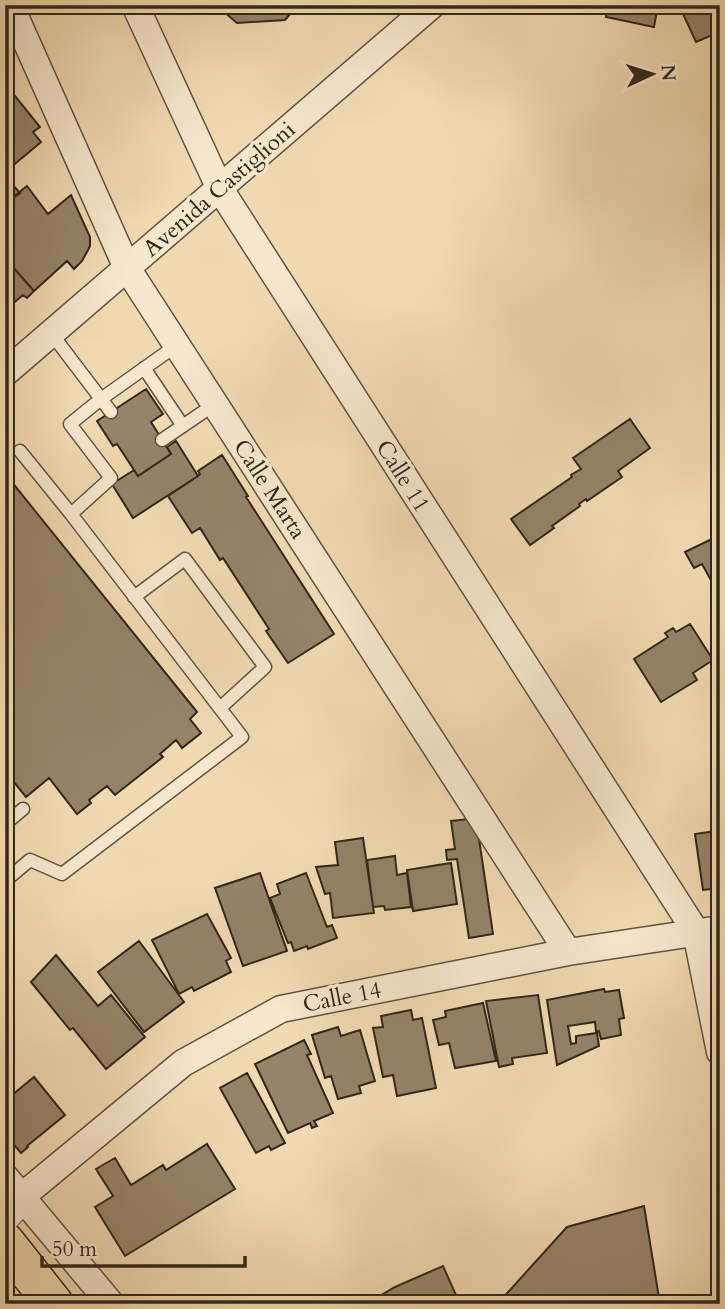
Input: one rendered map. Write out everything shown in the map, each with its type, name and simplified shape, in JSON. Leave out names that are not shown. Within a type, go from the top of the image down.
[{"type":"main road","points":[[5,1242],[54,1304]]},
{"type":"street","name":"Calle Marta","points":[[10,5],[13,38],[127,268],[568,952]]},
{"type":"street","name":"Calle 11","points":[[135,5],[220,189],[708,931]]},
{"type":"street","name":"Avenida Castiglioni","points":[[5,373],[432,5]]},
{"type":"street","name":"Calle 14","points":[[11,1196],[183,1063],[281,1010],[568,952],[708,931]]},
{"type":"street","points":[[708,931],[720,1052]]},
{"type":"street","points":[[11,1196],[111,1304]]},
{"type":"lane","points":[[51,333],[111,412]]},
{"type":"lane","points":[[71,514],[111,478],[70,424],[177,345]]},
{"type":"lane","points":[[144,368],[183,426]]},
{"type":"lane","points":[[162,440],[215,404]]},
{"type":"lane","points":[[5,881],[30,860],[62,874],[242,737],[20,451]]},
{"type":"lane","points":[[134,597],[185,559],[265,667],[220,708]]},
{"type":"lane","points":[[5,824],[23,809]]},
{"type":"building","points":[[216,5],[298,5],[285,20],[237,23]]},
{"type":"building","points":[[608,5],[658,5],[654,27],[606,17]]},
{"type":"building","points":[[679,5],[720,5],[720,40],[717,33],[696,42]]},
{"type":"building","points":[[11,91],[40,127],[33,132],[41,142],[5,172],[5,96]]},
{"type":"building","points":[[5,176],[20,193],[6,203],[5,201]]},
{"type":"building","points":[[27,186],[48,214],[71,195],[90,237],[90,246],[74,269],[67,261],[34,291],[5,258],[5,204]]},
{"type":"building","points":[[5,258],[34,291],[27,298],[23,295],[5,310]]},
{"type":"building","points":[[146,389],[163,414],[151,422],[171,454],[138,476],[117,444],[113,446],[97,421]]},
{"type":"building","points":[[630,419],[650,448],[618,471],[622,477],[579,504],[580,506],[552,526],[554,528],[530,545],[511,519],[572,477],[571,475],[581,469],[573,458]]},
{"type":"building","points":[[176,441],[198,476],[133,518],[112,484],[134,470],[138,476],[171,454],[167,447]]},
{"type":"building","points":[[222,455],[334,634],[288,663],[223,558],[220,560],[200,528],[192,533],[168,496],[198,476],[198,471]]},
{"type":"building","points":[[11,481],[197,712],[190,719],[201,733],[182,748],[176,740],[160,754],[163,757],[115,795],[107,786],[77,814],[49,778],[26,797],[5,771],[5,485]]},
{"type":"building","points":[[720,535],[720,578],[712,582],[702,564],[694,568],[685,552]]},
{"type":"building","points":[[690,624],[713,660],[693,673],[697,680],[661,702],[634,659],[668,637],[665,633],[673,628],[676,632]]},
{"type":"building","points":[[469,819],[478,832],[493,934],[469,938],[457,859],[447,860],[446,850],[455,849],[451,821]]},
{"type":"building","points":[[716,831],[720,856],[720,888],[703,890],[695,834]]},
{"type":"building","points":[[363,838],[374,913],[333,918],[330,893],[325,894],[316,867],[338,865],[335,842]]},
{"type":"building","points":[[395,856],[397,875],[407,873],[411,907],[385,910],[384,906],[373,907],[367,860]]},
{"type":"building","points":[[451,863],[457,904],[413,911],[407,870]]},
{"type":"building","points":[[260,873],[287,951],[243,966],[215,888]]},
{"type":"building","points":[[306,873],[327,927],[332,925],[337,938],[308,949],[307,946],[294,951],[291,942],[288,943],[270,898],[280,894],[277,884]]},
{"type":"building","points":[[207,914],[231,958],[226,961],[231,972],[194,991],[192,987],[179,994],[152,940]]},
{"type":"building","points":[[139,941],[184,1002],[144,1032],[98,972]]},
{"type":"building","points":[[56,955],[98,1006],[111,995],[145,1037],[106,1069],[31,982]]},
{"type":"building","points":[[604,989],[605,992],[619,990],[624,1018],[619,1019],[621,1035],[601,1039],[599,1031],[596,1032],[595,1022],[568,1026],[571,1044],[576,1043],[576,1036],[597,1033],[599,1046],[557,1065],[547,1000]]},
{"type":"building","points":[[538,995],[547,1053],[512,1058],[513,1064],[499,1067],[486,1001]]},
{"type":"building","points":[[483,1003],[496,1061],[455,1068],[449,1043],[439,1045],[433,1020],[446,1017],[445,1011]]},
{"type":"building","points":[[411,1010],[413,1020],[422,1018],[436,1088],[397,1096],[393,1075],[383,1077],[373,1028],[383,1027],[381,1016]]},
{"type":"building","points":[[338,1027],[341,1036],[360,1030],[375,1081],[359,1086],[361,1093],[338,1099],[331,1076],[325,1078],[312,1035]]},
{"type":"building","points":[[304,1040],[311,1054],[307,1055],[333,1113],[314,1121],[317,1126],[312,1128],[310,1123],[288,1133],[255,1064]]},
{"type":"building","points":[[247,1073],[285,1143],[271,1150],[269,1146],[256,1153],[220,1088]]},
{"type":"building","points":[[34,1077],[65,1115],[21,1153],[5,1134],[5,1101]]},
{"type":"building","points":[[207,1144],[235,1189],[125,1256],[95,1207],[113,1196],[96,1169],[115,1158],[131,1185],[163,1165],[166,1170]]},
{"type":"building","points":[[644,1206],[660,1304],[500,1304],[567,1227]]},
{"type":"building","points":[[443,1266],[460,1304],[368,1303],[395,1287]]}]
